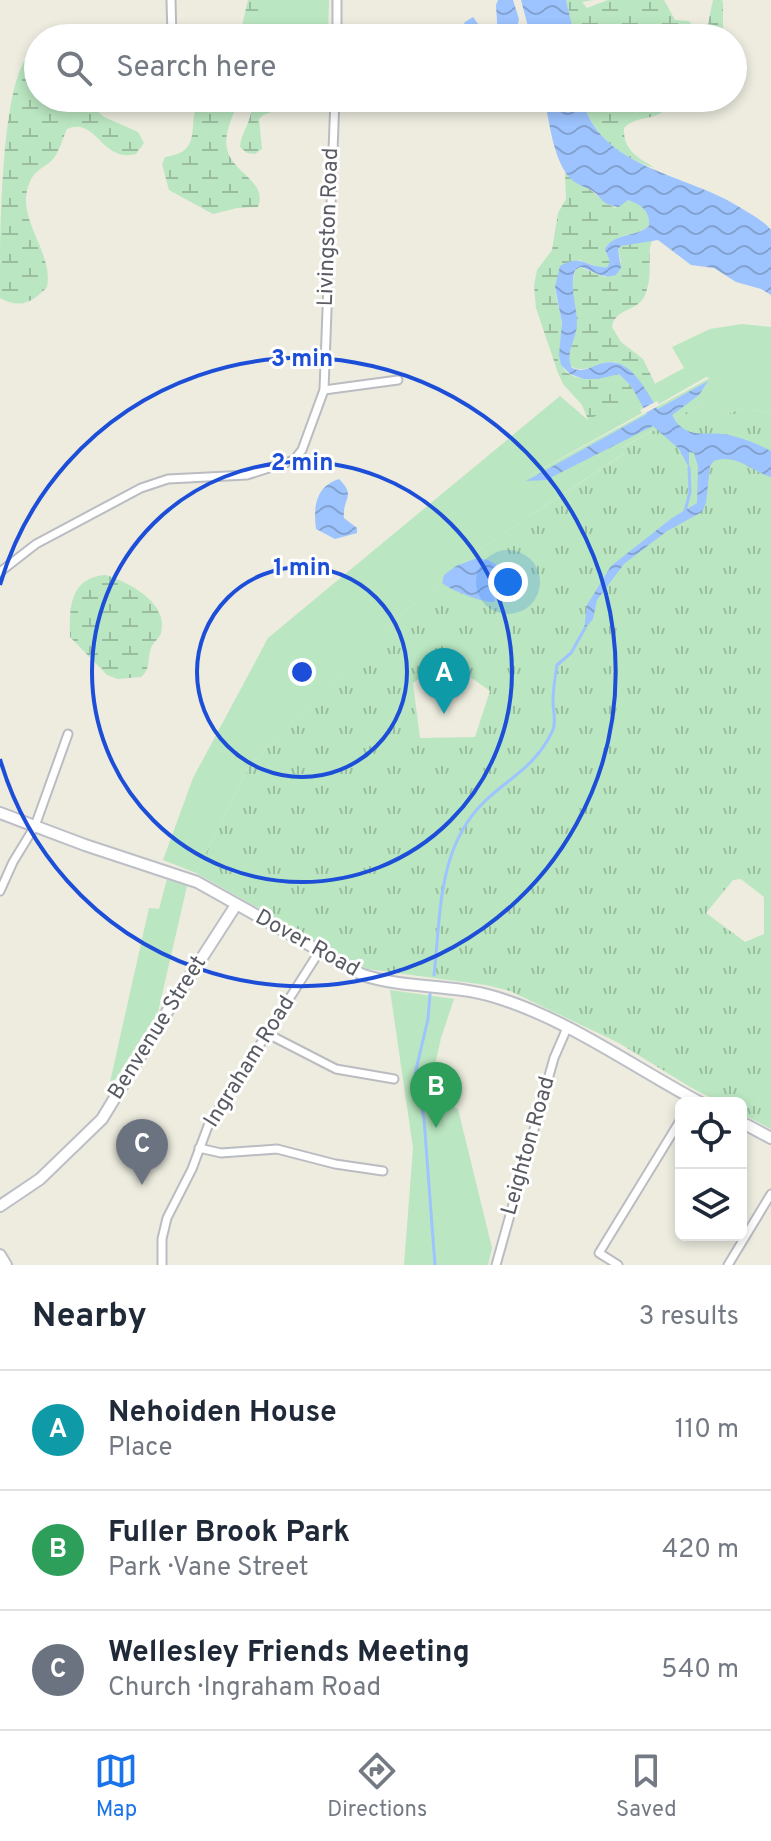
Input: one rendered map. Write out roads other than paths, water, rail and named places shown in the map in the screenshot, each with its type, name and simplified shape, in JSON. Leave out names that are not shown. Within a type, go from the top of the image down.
[{"type":"street","points":[[171,0],[172,24]]},
{"type":"street","points":[[337,0],[337,24]]},
{"type":"street","name":"Livingston Road","points":[[0,572],[36,544],[141,488],[168,479],[247,475],[294,460],[310,433],[324,390],[334,112]]},
{"type":"street","points":[[324,390],[398,380]]},
{"type":"street","points":[[0,891],[35,826],[68,734]]},
{"type":"street","name":"Dover Road","points":[[0,813],[187,878],[363,975],[388,982],[488,995],[614,1051],[687,1097]]},
{"type":"street","name":"Benvenue Street","points":[[0,1206],[40,1179],[102,1119],[236,905]]},
{"type":"street","name":"Ingraham Road","points":[[163,1263],[167,1218],[215,1112],[319,952]]},
{"type":"street","name":"Leighton Road","points":[[496,1265],[554,1058],[567,1028]]},
{"type":"street","points":[[266,1033],[336,1069],[367,1077],[394,1079]]},
{"type":"street","points":[[747,1125],[771,1138]]},
{"type":"street","points":[[618,1265],[599,1253],[675,1129]]},
{"type":"street","points":[[199,1148],[221,1153],[277,1149],[335,1164],[383,1171]]},
{"type":"street","points":[[728,1265],[771,1194]]},
{"type":"street","points":[[0,1255],[6,1265]]},
{"type":"water","points":[[498,0],[513,0],[518,24],[497,24]]},
{"type":"water","points":[[521,0],[566,0],[572,24],[527,24]]},
{"type":"water","points":[[473,17],[478,24],[464,24]]},
{"type":"water","points":[[547,112],[587,112],[591,122],[606,140],[626,155],[720,196],[771,230],[771,295],[736,282],[714,268],[691,265],[658,240],[621,246],[618,249],[621,268],[616,275],[602,275],[580,267],[575,270],[573,290],[577,323],[569,357],[572,368],[582,370],[608,362],[618,363],[641,382],[658,409],[708,381],[699,395],[672,415],[678,423],[690,432],[729,435],[771,451],[771,477],[729,459],[714,461],[710,466],[702,512],[667,531],[624,564],[597,600],[593,619],[584,630],[587,605],[611,566],[672,518],[697,503],[698,467],[694,453],[689,452],[689,468],[679,449],[653,426],[546,480],[526,481],[647,414],[631,386],[619,374],[584,379],[570,374],[561,365],[562,323],[555,287],[560,266],[580,261],[607,267],[610,262],[605,249],[609,244],[620,237],[644,230],[649,226],[649,220],[644,209],[637,204],[628,200],[619,207],[607,204],[572,180],[560,163]]},
{"type":"water","points":[[339,479],[348,494],[344,518],[357,528],[357,533],[335,539],[316,529],[315,513],[321,492]]},
{"type":"water","points":[[477,558],[498,566],[500,584],[494,602],[467,596],[442,583],[444,575],[456,566]]},
{"type":"waterway","points":[[685,511],[690,492],[689,468]]},
{"type":"waterway","points":[[434,975],[444,883],[457,840],[484,802],[530,763],[545,744],[554,725],[557,665],[571,653],[585,628]]},
{"type":"waterway","points":[[430,994],[428,1019],[415,1074],[424,1119],[435,1265]]},
{"type":"place","name":"Nehoiden House","points":[[444,714]]},
{"type":"place","name":"Fuller Brook Park","points":[[436,1128]]},
{"type":"place","name":"Wellesley Friends Meeting","points":[[142,1185]]}]
